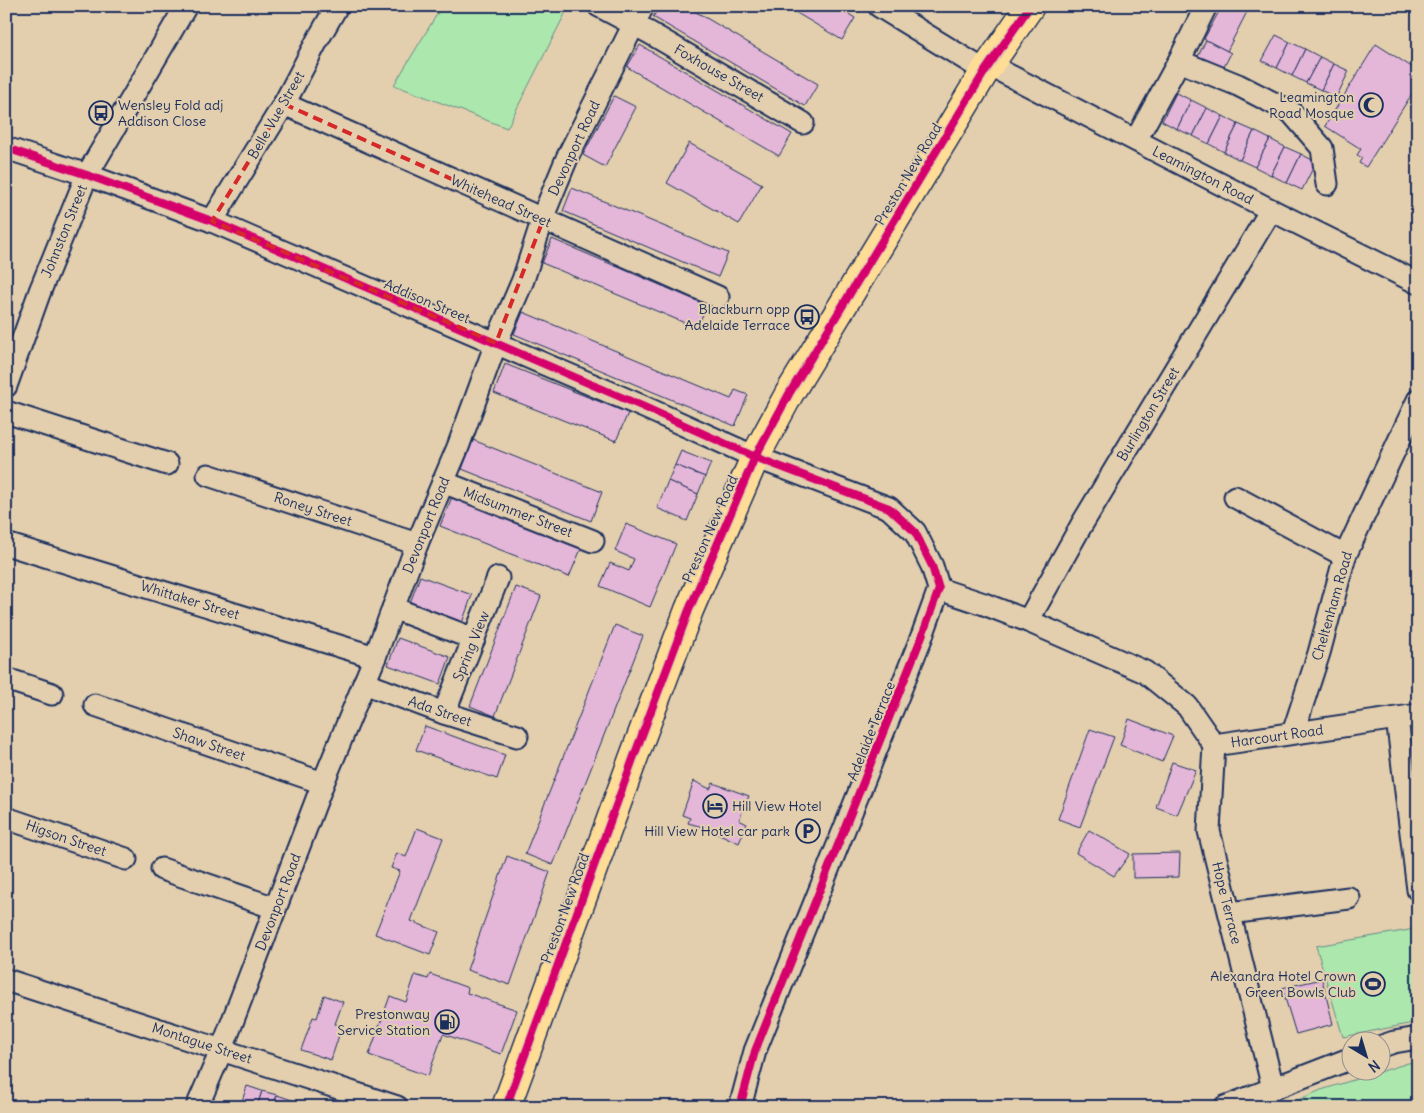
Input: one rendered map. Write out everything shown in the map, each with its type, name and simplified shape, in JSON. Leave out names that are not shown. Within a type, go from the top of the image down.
[{"type":"highway","name":"Preston New Road","points":[[506,1107],[629,768],[689,610],[755,457],[789,394],[987,68],[1030,6]]},
{"type":"street","name":"Johnston Street","points":[[6,386],[40,292],[87,175],[186,6]]},
{"type":"street","name":"Belle Vue Street","points":[[212,222],[284,104],[337,6]]},
{"type":"street","name":"Foxhouse Street","points":[[599,6],[638,15],[804,123]]},
{"type":"street","name":"Leamington Road","points":[[879,6],[987,68],[1136,140],[1270,210],[1418,283]]},
{"type":"street","points":[[1136,140],[1206,6]]},
{"type":"street","name":"Devonport Road","points":[[196,1107],[222,1049],[323,783],[375,657],[417,544],[458,447],[496,343],[523,280],[543,220],[567,158],[638,15]]},
{"type":"street","points":[[1178,60],[1238,85],[1291,112],[1322,148],[1327,184]]},
{"type":"street","name":"Whitehead Street","points":[[284,104],[718,297]]},
{"type":"street","name":"Addison Street","points":[[6,148],[87,175],[212,222],[496,343],[755,457]]},
{"type":"street","name":"Burlington Street","points":[[1028,621],[1082,524],[1270,210]]},
{"type":"street","name":"Cheltenham Road","points":[[1293,733],[1319,653],[1345,556],[1418,400]]},
{"type":"street","points":[[6,412],[167,464]]},
{"type":"street","points":[[755,457],[889,508],[916,532],[932,566],[939,589],[1028,621]]},
{"type":"street","name":"Roney Street","points":[[208,475],[417,544]]},
{"type":"street","name":"Midsummer Street","points":[[443,482],[593,541]]},
{"type":"street","points":[[1235,497],[1345,556]]},
{"type":"street","name":"Whittaker Street","points":[[6,544],[375,657]]},
{"type":"street","name":"Spring View","points":[[444,713],[498,578]]},
{"type":"street","name":"Adelaide Terrace","points":[[740,1107],[755,1050],[908,672],[939,589]]},
{"type":"street","points":[[393,608],[474,639]]},
{"type":"street","name":"Harcourt Road","points":[[1028,621],[1145,672],[1187,706],[1214,745],[1418,715]]},
{"type":"street","points":[[6,679],[52,694]]},
{"type":"street","name":"Ada Street","points":[[364,683],[444,713],[518,736]]},
{"type":"street","name":"Shaw Street","points":[[96,705],[323,783]]},
{"type":"street","points":[[1397,718],[1418,890]]},
{"type":"street","name":"Hope Terrace","points":[[1214,745],[1209,831],[1273,1088]]},
{"type":"street","name":"Higson Street","points":[[6,818],[126,859]]},
{"type":"street","points":[[162,869],[276,908]]},
{"type":"street","points":[[1230,914],[1349,898]]},
{"type":"street","name":"Montague Street","points":[[6,980],[397,1107]]},
{"type":"street","points":[[1392,1043],[1418,1038]]},
{"type":"street","points":[[1224,1107],[1342,1062]]},
{"type":"highlighted area","points":[[284,104],[543,220],[496,343],[212,221]]},
{"type":"green space","points":[[442,6],[569,6],[507,128],[394,85]]},
{"type":"green space","name":"Alexandra Hotel Crown Green Bowls Club","points":[[1415,929],[1418,939],[1418,1022],[1378,1030],[1342,1030],[1342,1034],[1316,946]]},
{"type":"green space","points":[[1418,1060],[1418,1107],[1282,1107],[1321,1090],[1353,1080],[1392,1080],[1392,1068]]},
{"type":"building","points":[[660,6],[686,6],[818,84],[805,106],[653,17]]},
{"type":"building","points":[[785,6],[836,6],[855,18],[842,40]]},
{"type":"building","points":[[1222,6],[1250,6],[1227,51],[1204,39]]},
{"type":"building","points":[[1276,35],[1290,42],[1277,68],[1262,61]]},
{"type":"building","points":[[1206,40],[1231,53],[1223,69],[1198,56]]},
{"type":"building","points":[[1290,42],[1305,49],[1292,76],[1277,68]]},
{"type":"building","name":"Leamington Road Mosque","points":[[1376,44],[1418,71],[1418,84],[1366,167],[1359,163],[1362,158],[1357,155],[1361,149],[1325,126]]},
{"type":"building","points":[[640,45],[792,134],[779,156],[627,67]]},
{"type":"building","points":[[1305,49],[1320,57],[1306,83],[1292,76]]},
{"type":"building","points":[[1320,57],[1334,64],[1321,90],[1306,83]]},
{"type":"building","points":[[1334,64],[1349,71],[1336,98],[1321,90]]},
{"type":"building","points":[[1176,93],[1191,100],[1177,129],[1162,121]]},
{"type":"building","points":[[614,96],[636,107],[605,167],[583,155]]},
{"type":"building","points":[[1191,100],[1207,108],[1193,136],[1177,129]]},
{"type":"building","points":[[1207,108],[1223,116],[1209,144],[1193,136]]},
{"type":"building","points":[[1223,116],[1238,124],[1224,152],[1209,144]]},
{"type":"building","points":[[1238,124],[1254,131],[1240,160],[1224,152]]},
{"type":"building","points":[[1254,131],[1270,139],[1255,167],[1240,160]]},
{"type":"building","points":[[1270,139],[1285,147],[1271,175],[1255,167]]},
{"type":"building","points":[[689,143],[762,184],[739,224],[667,183]]},
{"type":"building","points":[[1285,147],[1301,154],[1287,183],[1271,175]]},
{"type":"building","points":[[1301,154],[1316,162],[1302,190],[1287,183]]},
{"type":"building","points":[[572,188],[728,253],[718,277],[563,211]]},
{"type":"building","points":[[552,239],[707,305],[697,328],[542,263]]},
{"type":"building","points":[[523,312],[731,399],[735,390],[748,395],[735,426],[514,334]]},
{"type":"building","points":[[505,364],[628,413],[616,441],[494,393]]},
{"type":"building","points":[[473,440],[602,492],[591,521],[462,469]]},
{"type":"building","points":[[681,451],[711,463],[705,477],[675,465]]},
{"type":"building","points":[[675,465],[705,477],[698,494],[668,481]]},
{"type":"building","points":[[668,481],[698,494],[687,521],[657,508]]},
{"type":"building","points":[[452,497],[581,549],[569,577],[440,526]]},
{"type":"building","points":[[626,524],[676,544],[650,607],[600,586],[610,563],[629,571],[634,559],[615,551]]},
{"type":"building","points":[[420,576],[472,595],[462,623],[410,603]]},
{"type":"building","points":[[516,587],[541,596],[495,716],[470,706]]},
{"type":"building","points":[[615,625],[643,636],[553,865],[525,854]]},
{"type":"building","points":[[398,638],[450,657],[440,684],[388,665]]},
{"type":"building","points":[[1129,719],[1173,736],[1162,762],[1120,745]]},
{"type":"building","points":[[425,726],[505,755],[497,779],[416,750]]},
{"type":"building","points":[[1090,729],[1114,737],[1080,827],[1058,819]]},
{"type":"building","points":[[1172,762],[1196,770],[1177,815],[1156,807]]},
{"type":"building","name":"Hill View Hotel","points":[[694,781],[710,789],[713,783],[749,796],[739,820],[747,824],[739,843],[706,828],[688,823],[690,818],[682,815]]},
{"type":"building","points":[[417,828],[443,838],[411,921],[439,932],[430,955],[375,934],[400,871],[391,868],[397,853],[406,857]]},
{"type":"building","points":[[1089,830],[1130,854],[1114,876],[1076,853]]},
{"type":"building","points":[[1180,853],[1179,877],[1133,878],[1133,854]]},
{"type":"building","points":[[507,856],[550,872],[510,985],[467,970]]},
{"type":"building","name":"Prestonway Service Station","points":[[430,974],[468,988],[467,993],[517,1010],[501,1054],[443,1034],[428,1076],[369,1055],[390,996],[406,1002],[415,975],[428,979]]},
{"type":"building","points":[[1322,979],[1333,1024],[1296,1034],[1282,988]]},
{"type":"building","points":[[324,995],[343,1002],[335,1024],[342,1026],[331,1060],[301,1050],[313,1017],[317,1018]]},
{"type":"building","points":[[247,1086],[262,1091],[257,1107],[240,1107]]},
{"type":"building","points":[[262,1091],[277,1095],[273,1107],[257,1107]]},
{"type":"building","points":[[277,1095],[292,1100],[290,1107],[273,1107]]},
{"type":"building","points":[[292,1100],[307,1105],[306,1107],[290,1107]]},
{"type":"cycle path","points":[[506,1107],[689,610],[755,457],[789,394],[985,71],[1030,6]]},
{"type":"cycle path","points":[[6,148],[87,175],[212,221],[644,407],[755,457],[889,508],[915,532],[932,566],[939,589],[922,636],[755,1051],[740,1107]]},
{"type":"place","name":"Leamington Road Mosque","points":[[1371,105]]},
{"type":"place","name":"Wensley Fold adj Addison Close","points":[[101,113]]},
{"type":"place","name":"Blackburn opp Adelaide Terrace","points":[[807,317]]},
{"type":"place","name":"Hill View Hotel","points":[[715,806]]},
{"type":"place","name":"Hill View Hotel car park","points":[[808,831]]},
{"type":"place","name":"Alexandra Hotel Crown Green Bowls Club","points":[[1373,984]]},
{"type":"place","name":"Prestonway Service Station","points":[[447,1022]]}]
